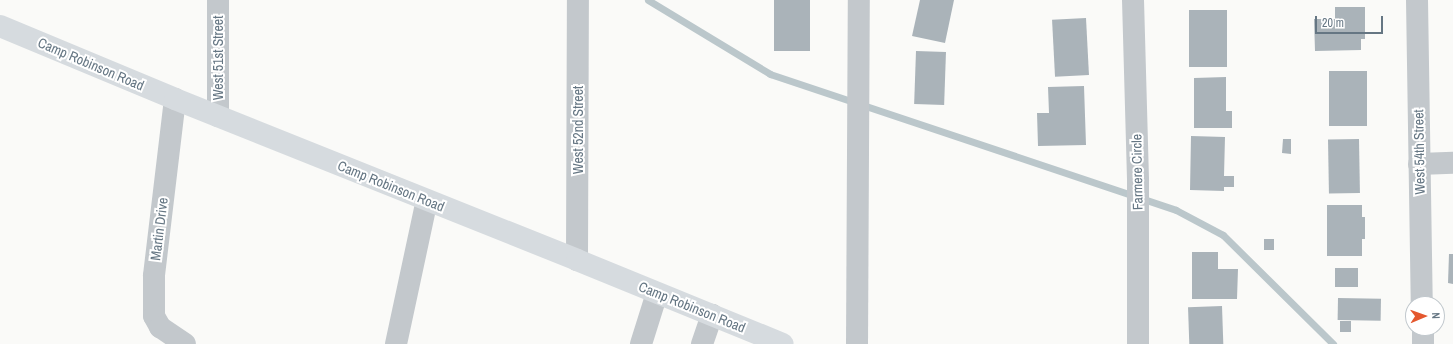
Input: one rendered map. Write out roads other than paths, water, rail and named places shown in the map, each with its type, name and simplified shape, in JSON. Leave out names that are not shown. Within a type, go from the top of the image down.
[{"type":"main road","name":"Camp Robinson Road","points":[[0,26],[175,99],[712,315],[770,342]]},
{"type":"street","name":"West 51st Street","points":[[218,0],[218,116]]},
{"type":"street","name":"West 52nd Street","points":[[577,260],[578,0]]},
{"type":"street","points":[[857,344],[859,0]]},
{"type":"street","name":"Farmere Circle","points":[[1134,0],[1138,181],[1138,344]]},
{"type":"street","name":"West 54th Street","points":[[1417,0],[1422,296]]},
{"type":"street","name":"Martin Drive","points":[[175,99],[154,276],[154,316],[160,327],[185,344]]},
{"type":"street","points":[[1419,164],[1453,164]]},
{"type":"street","points":[[396,344],[427,200]]},
{"type":"street","points":[[641,344],[657,293]]},
{"type":"street","points":[[702,344],[712,315]]},
{"type":"waterway","points":[[648,0],[770,74],[1176,210],[1223,235],[1333,344]]}]
